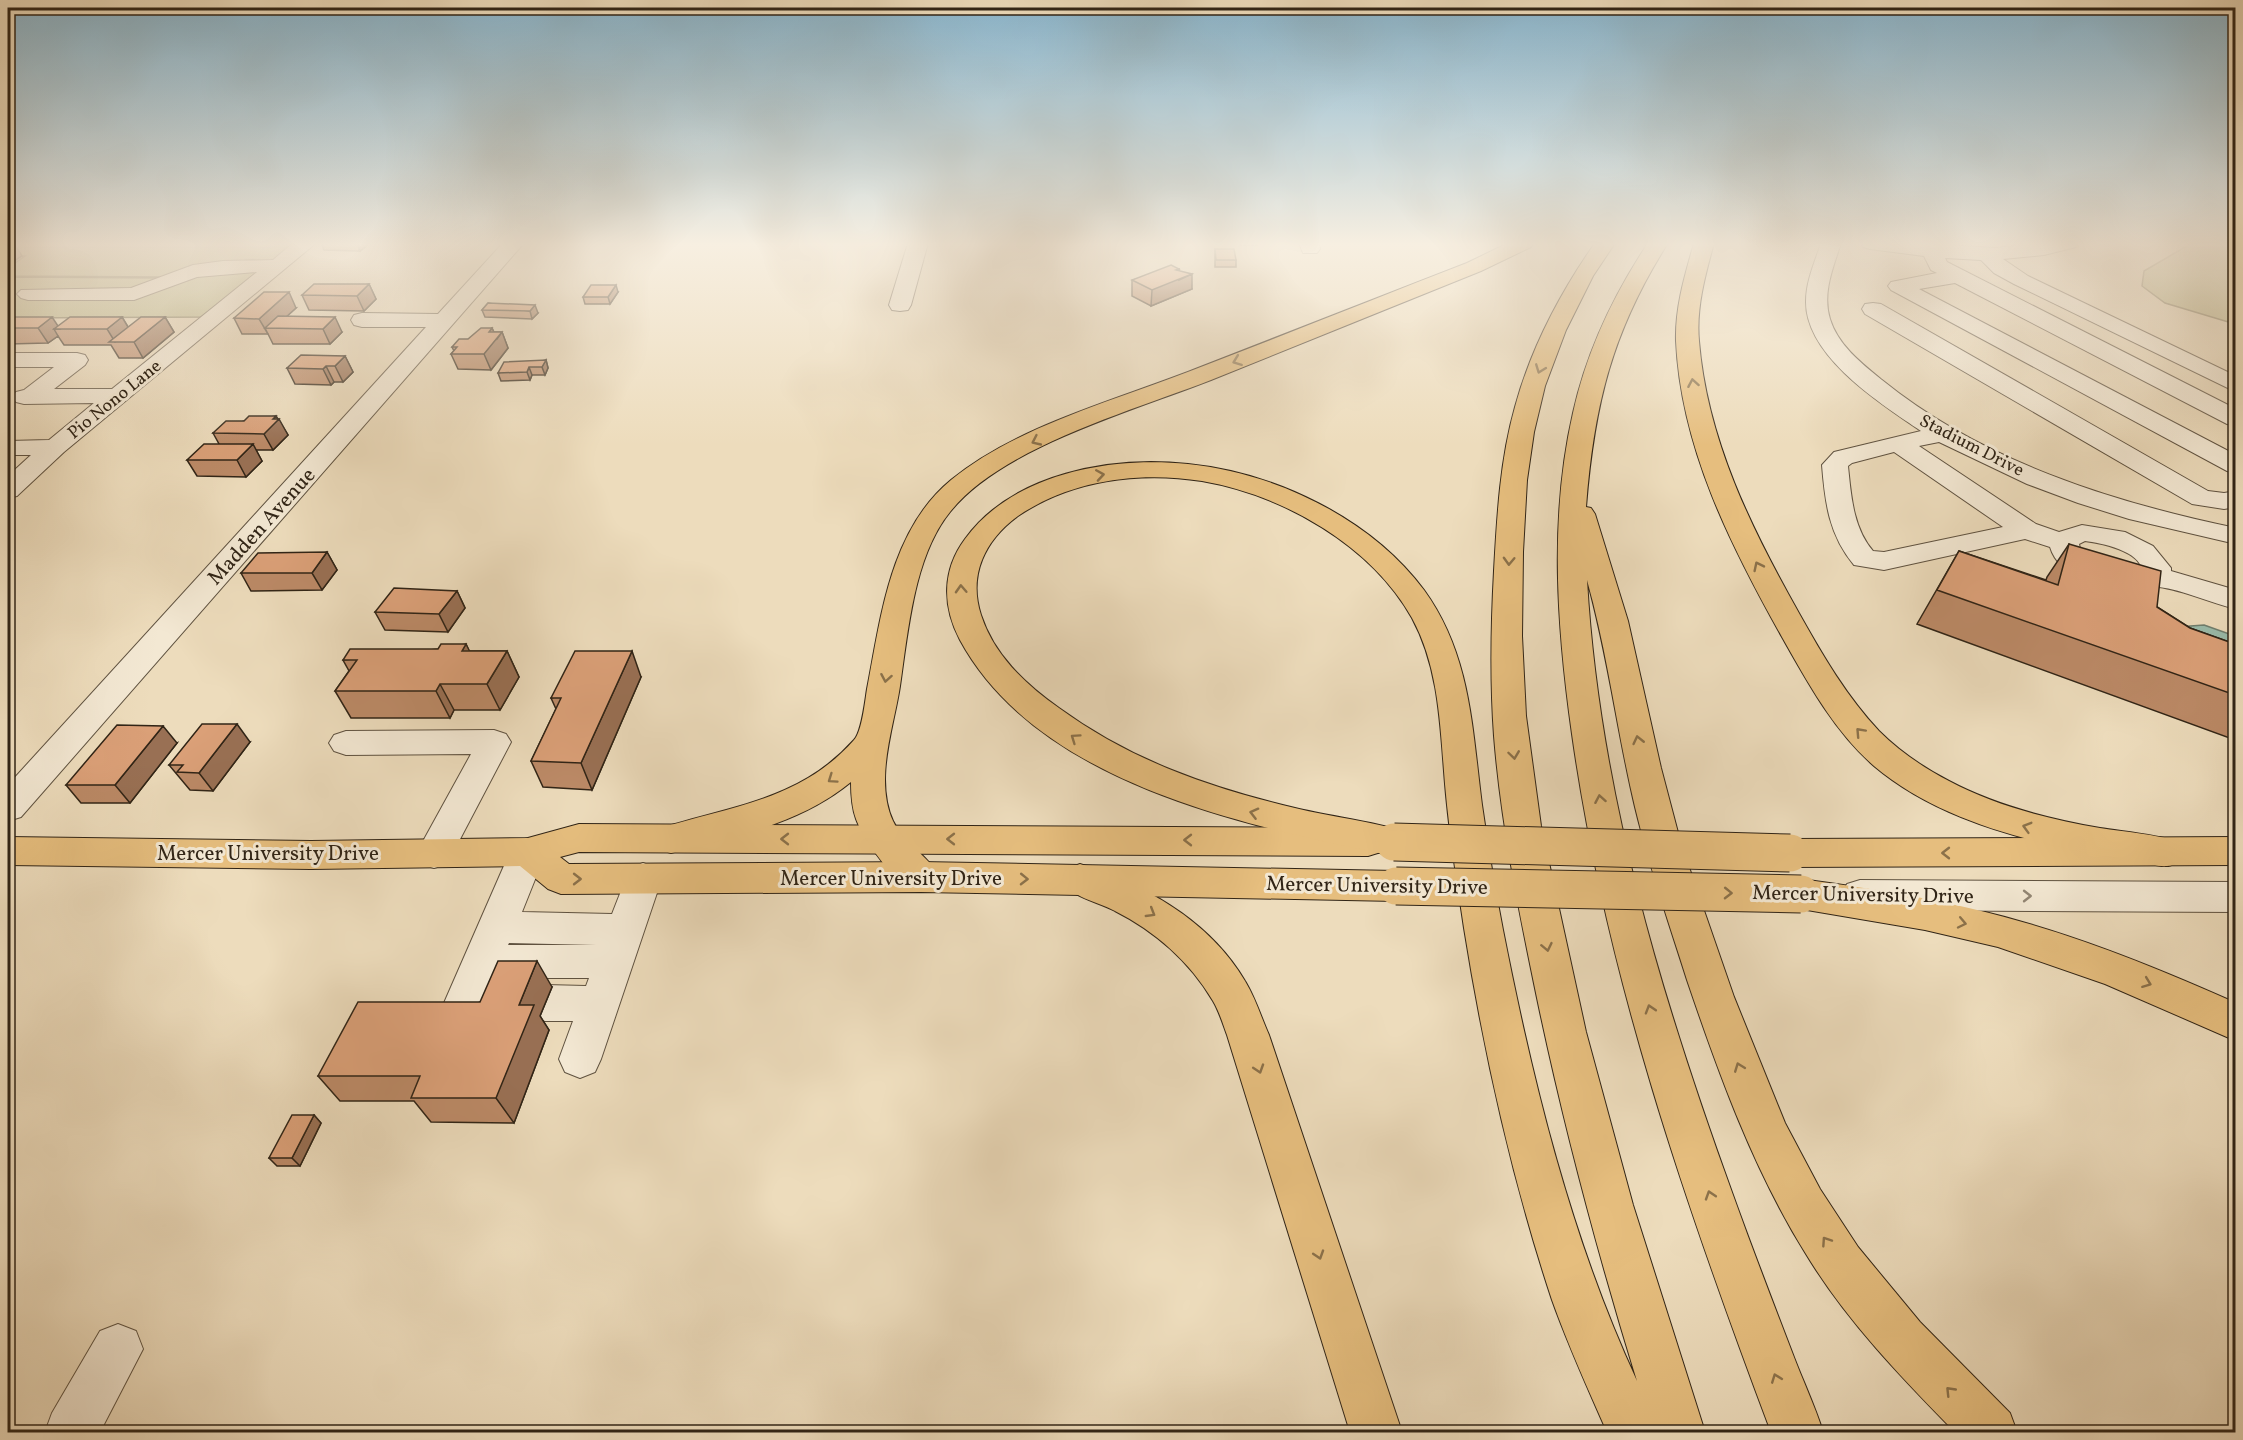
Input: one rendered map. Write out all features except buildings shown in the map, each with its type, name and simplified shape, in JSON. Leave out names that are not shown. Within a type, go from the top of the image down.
[{"type":"main road","points":[[921,877],[885,839],[874,820],[868,796],[875,740],[903,584],[924,529],[940,506],[986,467],[1063,429],[1364,310]]},
{"type":"main road","points":[[1565,310],[1553,333],[1533,386],[1519,448],[1510,519],[1506,641],[1511,737],[1529,864],[1571,1059],[1639,1307],[1679,1432]]},
{"type":"main road","points":[[1618,310],[1596,367],[1579,445],[1574,497],[1572,557],[1575,628],[1585,712],[1602,810],[1632,947],[1675,1090],[1734,1269],[1797,1432]]},
{"type":"main road","points":[[1689,310],[1689,345],[1698,410],[1714,466],[1762,575],[1821,680],[1856,729],[1878,751],[1906,772],[1942,794],[1986,814],[2030,828],[2085,841],[2167,852]]},
{"type":"main road","points":[[1394,842],[1246,811],[1179,789],[1126,767],[1083,743],[1050,720],[1020,695],[997,670],[979,646],[967,622],[961,598],[960,578],[966,557],[975,541],[1006,511],[1052,488],[1104,474],[1154,470],[1180,471],[1209,475],[1261,488],[1317,514],[1370,551],[1411,593],[1429,621],[1444,652],[1452,683],[1464,805],[1480,914],[1506,1043],[1537,1162],[1578,1301],[1633,1432]]},
{"type":"main road","points":[[1574,497],[1602,577],[1653,806],[1717,1006],[1759,1120],[1786,1175],[1824,1239],[1868,1299],[1935,1376],[1991,1432]]},
{"type":"main road","points":[[671,839],[768,811],[813,792],[848,768],[875,740]]},
{"type":"main road","name":"Mercer University Drive","points":[[8,851],[311,855],[528,852],[579,838],[1394,842],[1790,853],[2235,851]]},
{"type":"main road","name":"Mercer University Drive","points":[[528,852],[561,879],[921,877],[1801,894]]},
{"type":"main road","points":[[1080,879],[1129,900],[1171,926],[1202,955],[1230,992],[1248,1035],[1376,1432]]},
{"type":"main road","points":[[1801,894],[1897,909],[1996,930],[2113,969],[2175,993],[2235,1023]]},
{"type":"street","name":"Pio Nono Lane","points":[[8,490],[55,447],[223,310]]},
{"type":"street","name":"Madden Avenue","points":[[8,808],[455,310]]},
{"type":"street","name":"Stadium Drive","points":[[1817,310],[1828,337],[1843,357],[1869,382],[1917,418],[1944,433],[2024,472],[2124,508],[2235,536]]},
{"type":"street","points":[[1875,310],[2201,498],[2224,501],[2235,499]]},
{"type":"street","points":[[1944,310],[2235,466]]},
{"type":"street","points":[[2024,310],[2235,419]]},
{"type":"street","points":[[2082,310],[2235,385]]},
{"type":"street","points":[[362,320],[445,321]]},
{"type":"street","points":[[1992,378],[2148,343]]},
{"type":"street","points":[[8,360],[77,360],[19,397]]},
{"type":"street","points":[[19,397],[118,396]]},
{"type":"street","points":[[1944,433],[1843,457],[1835,465],[1840,511],[1857,552],[1864,559],[1884,561],[2026,530]]},
{"type":"street","points":[[1899,444],[2026,530],[2064,542]]},
{"type":"street","points":[[8,448],[55,447]]},
{"type":"street","points":[[2113,537],[2124,508]]},
{"type":"street","points":[[2155,576],[2157,568],[2150,557],[2139,548],[2113,537],[2082,533],[2072,534],[2065,538],[2062,547],[2065,554],[2074,562],[2103,577],[2132,582],[2146,581],[2155,576],[2235,600]]},
{"type":"street","points":[[346,743],[494,742],[434,854]]},
{"type":"street","points":[[507,1004],[464,1003],[528,852]]},
{"type":"street","points":[[580,1059],[643,878]]},
{"type":"street","name":"Mercer University Drive","points":[[1801,894],[2235,897]]},
{"type":"street","points":[[490,944],[619,946]]},
{"type":"street","points":[[545,1003],[600,1004]]},
{"type":"street","points":[[71,1432],[118,1349]]},
{"type":"shaded area","points":[[8,310],[210,310],[201,317],[8,318]]},
{"type":"shaded area","points":[[2189,310],[2235,310],[2235,324]]},
{"type":"shaded area","points":[[2204,625],[2235,636],[2235,648],[2177,627]]}]
